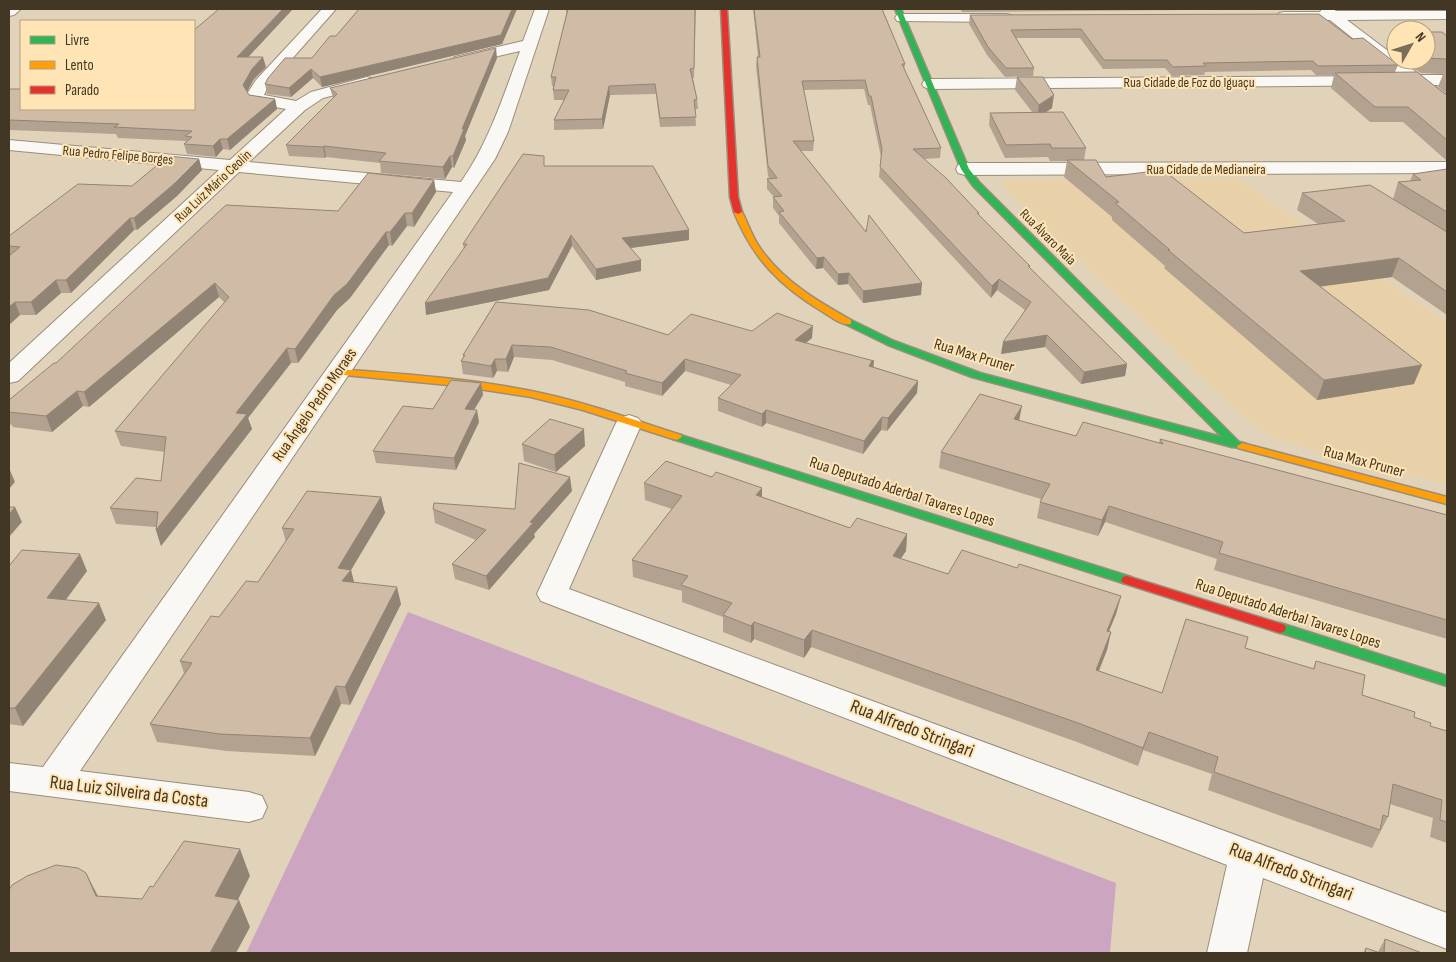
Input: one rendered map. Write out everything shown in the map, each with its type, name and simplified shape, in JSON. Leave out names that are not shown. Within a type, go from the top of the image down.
[{"type":"street","points":[[9,12],[14,9]]},
{"type":"street","points":[[299,106],[268,102],[258,99],[255,94],[262,83],[329,9]]},
{"type":"street","name":"Rua Ângelo Pedro Moraes","points":[[52,783],[486,159],[499,132],[542,9]]},
{"type":"street","name":"Rua Max Pruner","points":[[724,9],[734,197],[740,221],[762,258],[779,275],[834,314],[870,334],[921,357],[976,375],[1447,501]]},
{"type":"street","points":[[1328,12],[1447,104]]},
{"type":"street","points":[[1270,16],[1328,12],[1447,15]]},
{"type":"street","points":[[900,14],[1021,18]]},
{"type":"street","name":"Rua Álvaro Maia","points":[[900,14],[965,170],[988,197],[1237,445]]},
{"type":"street","points":[[443,64],[530,44]]},
{"type":"street","name":"Rua Luiz Mário Ceolin","points":[[9,376],[306,100],[329,91],[386,77]]},
{"type":"street","name":"Rua Cidade de Foz do Iguaçu","points":[[930,84],[1447,80]]},
{"type":"street","name":"Rua Pedro Felipe Borges","points":[[9,145],[467,188]]},
{"type":"street","name":"Rua Cidade de Medianeira","points":[[965,170],[1447,168]]},
{"type":"street","points":[[1329,169],[1360,189]]},
{"type":"street","name":"Rua Deputado Aderbal Tavares Lopes","points":[[338,372],[482,384],[559,400],[1447,681]]},
{"type":"street","name":"Rua Alfredo Stringari","points":[[630,423],[552,594],[1447,931]]},
{"type":"street","name":"Rua Luiz Silveira da Costa","points":[[9,777],[249,807]]},
{"type":"street","points":[[1227,953],[1248,856]]},
{"type":"shaded area","points":[[1237,178],[1447,323],[1447,485],[1329,455],[1275,438],[1257,428],[1241,415],[1001,184],[1006,180]]},
{"type":"shaded area","points":[[408,612],[1116,883],[1110,953],[246,953]]},
{"type":"building","points":[[219,9],[283,9],[237,57],[263,57],[252,69],[243,85],[249,95],[275,99],[227,139],[220,139],[213,146],[184,144],[192,137],[185,136],[192,131],[114,127],[119,124],[9,120],[9,89],[20,89],[20,110],[195,110],[195,29]]},
{"type":"building","points":[[359,9],[512,9],[501,35],[320,77],[311,69],[289,88],[265,84],[285,58],[312,58],[330,36],[336,36]]},
{"type":"building","points":[[568,9],[695,9],[694,68],[690,69],[697,99],[694,100],[696,117],[660,118],[655,84],[609,86],[602,119],[554,120],[569,90],[553,90],[556,77],[551,77]]},
{"type":"building","points":[[754,9],[882,9],[905,64],[902,64],[941,148],[913,149],[946,178],[979,213],[977,213],[1030,266],[1028,266],[1127,364],[1084,372],[1047,335],[1003,342],[1031,302],[999,279],[992,286],[880,167],[882,149],[871,96],[869,96],[865,80],[802,81],[814,141],[793,141],[866,232],[869,215],[922,283],[863,291],[849,273],[838,274],[824,257],[817,258],[779,212],[784,211],[773,197],[782,196],[767,179],[777,178],[768,166],[757,57],[760,57]]},
{"type":"building","points":[[1319,14],[1352,39],[1363,38],[1386,56],[1386,65],[1318,66],[1313,61],[1203,63],[1206,66],[1173,67],[1167,60],[1104,60],[1081,29],[1011,30],[1034,68],[1006,68],[988,47],[970,15]]},
{"type":"building","points":[[1436,32],[1442,32],[1447,36],[1447,59],[1436,58]]},
{"type":"building","points":[[496,48],[462,129],[464,129],[453,156],[450,156],[443,167],[379,161],[386,153],[324,146],[286,145],[337,94],[330,88]]},
{"type":"building","points":[[1417,72],[1447,94],[1447,140],[1408,107],[1375,107],[1335,73]]},
{"type":"building","points":[[1017,77],[1043,77],[1054,95],[1039,105]]},
{"type":"building","points":[[1063,112],[1086,148],[1052,148],[1050,144],[1006,145],[990,113]]},
{"type":"building","points":[[523,154],[544,156],[544,166],[653,166],[689,230],[622,238],[641,260],[596,269],[571,235],[548,278],[425,303],[467,244],[463,244]]},
{"type":"building","points":[[168,156],[199,159],[174,184],[134,218],[130,218],[66,280],[56,280],[31,302],[15,302],[9,307],[9,256],[20,247],[9,246],[9,236],[78,184],[132,186]]},
{"type":"building","points":[[1067,160],[1096,160],[1106,177],[1163,170],[1244,233],[1345,221],[1302,193],[1370,185],[1447,232],[1447,292],[1399,258],[1300,271],[1422,365],[1324,380],[1168,250],[1170,250],[1115,203],[1119,202]]},
{"type":"building","points":[[1447,169],[1447,212],[1398,182],[1421,180],[1413,174]]},
{"type":"building","points":[[368,173],[434,180],[412,213],[405,213],[390,232],[386,232],[347,284],[334,295],[295,349],[287,348],[236,413],[247,414],[156,530],[158,512],[110,508],[136,478],[161,481],[166,437],[115,431],[229,297],[215,283],[84,392],[77,391],[46,416],[9,412],[9,400],[56,363],[226,205],[338,211]]},
{"type":"building","points":[[496,302],[589,310],[668,335],[691,314],[752,331],[777,313],[813,326],[795,340],[874,361],[869,366],[918,381],[888,418],[882,417],[864,441],[766,410],[762,414],[718,398],[741,375],[685,359],[662,383],[625,373],[627,371],[551,347],[512,345],[506,359],[495,359],[491,366],[461,361]]},
{"type":"building","points":[[451,380],[481,383],[465,409],[477,410],[454,458],[373,451],[403,406],[433,409]]},
{"type":"building","points":[[980,394],[1022,406],[1014,419],[1076,436],[1083,422],[1163,444],[1160,439],[1447,515],[1447,620],[1219,553],[1223,542],[1109,506],[1102,520],[1040,502],[1050,484],[941,452]]},
{"type":"building","points":[[550,419],[584,429],[554,455],[522,444]]},
{"type":"building","points":[[666,461],[712,477],[716,472],[762,488],[756,495],[850,528],[857,518],[907,534],[893,556],[948,574],[962,550],[1017,568],[1019,564],[1121,596],[1107,631],[1111,632],[1096,670],[1162,693],[1186,619],[1248,637],[1245,648],[1314,669],[1316,661],[1365,675],[1362,695],[1415,712],[1414,717],[1431,723],[1430,726],[1447,731],[1447,822],[1440,820],[1442,800],[1393,784],[1388,817],[1383,815],[1380,830],[1214,772],[1218,757],[1149,732],[1143,748],[1081,724],[812,630],[804,640],[754,622],[751,626],[723,615],[732,603],[681,585],[688,576],[632,560],[682,496],[644,483]]},
{"type":"building","points":[[519,463],[570,477],[530,522],[533,523],[486,576],[452,564],[486,530],[433,509],[434,503],[515,509]]},
{"type":"building","points":[[307,491],[381,497],[338,568],[351,570],[342,581],[397,587],[345,687],[336,686],[310,738],[220,734],[150,724],[192,663],[180,661],[211,616],[219,617],[246,581],[258,582],[294,529],[282,528]]},
{"type":"building","points":[[9,507],[15,507],[9,514]]},
{"type":"building","points":[[22,550],[80,554],[47,598],[99,603],[15,708],[9,708],[9,566]]},
{"type":"building","points":[[184,841],[240,849],[215,896],[239,900],[210,953],[9,953],[9,890],[12,885],[27,876],[56,865],[78,868],[86,873],[96,896],[142,899],[150,886],[153,887]]},
{"type":"building","points":[[1385,939],[1422,953],[1384,953]]},
{"type":"building","points":[[1366,948],[1380,953],[1365,953]]},
{"type":"traffic: fast","points":[[898,9],[965,169],[976,184],[1236,445]]},
{"type":"traffic: fast","points":[[848,322],[891,343],[976,375],[1242,446]]},
{"type":"traffic: fast","points":[[677,437],[1127,580]]},
{"type":"traffic: fast","points":[[1280,628],[1447,681]]},
{"type":"traffic: slow","points":[[738,212],[756,249],[781,278],[813,302],[848,322]]},
{"type":"traffic: slow","points":[[338,372],[459,383],[531,394],[587,408],[677,437]]},
{"type":"traffic: slow","points":[[1242,446],[1447,501]]},
{"type":"traffic: jam","points":[[724,9],[734,197],[738,212]]},
{"type":"traffic: jam","points":[[1127,580],[1280,628]]}]
